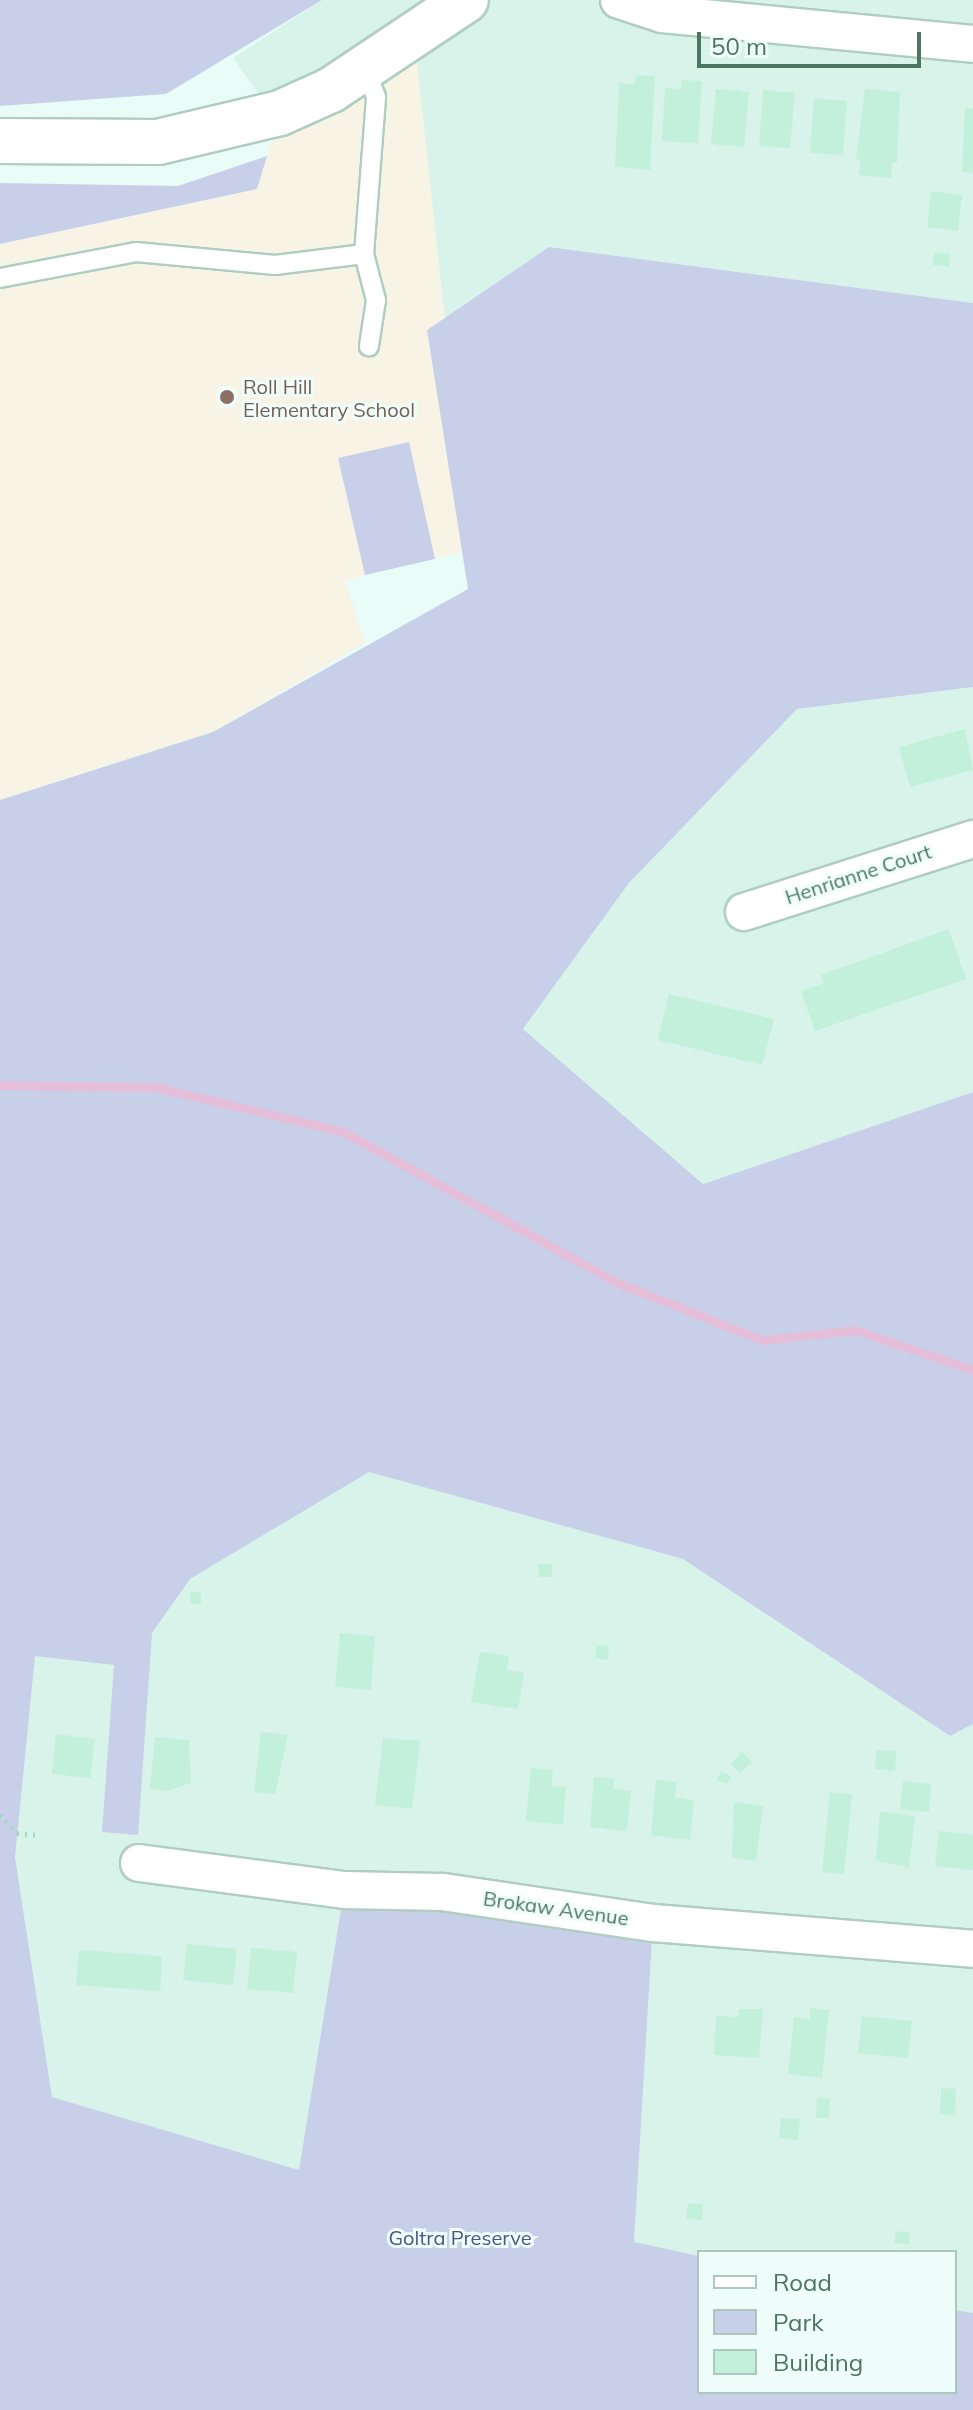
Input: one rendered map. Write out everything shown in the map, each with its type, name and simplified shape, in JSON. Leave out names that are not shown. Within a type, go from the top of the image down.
[{"type":"street","points":[[0,141],[116,145],[213,133],[280,113],[331,90],[466,0]]},
{"type":"street","points":[[619,0],[662,14],[973,44]]},
{"type":"street","name":"Henrianne Court","points":[[744,912],[973,839]]},
{"type":"street","name":"Brokaw Avenue","points":[[139,1863],[344,1890],[443,1892],[653,1923],[973,1949]]},
{"type":"lane","points":[[365,67],[376,97],[364,254],[376,300],[369,346]]},
{"type":"lane","points":[[0,278],[136,252],[275,265],[364,254]]},
{"type":"path","points":[[0,1815],[17,1833],[39,1835]]},
{"type":"shaded area","points":[[322,0],[973,0],[973,303],[549,247],[427,330],[233,58]]},
{"type":"shaded area","name":"Roll Hill Elementary School","points":[[414,34],[470,550],[345,580],[365,643],[213,732],[0,800],[0,244],[257,189],[280,113]]},
{"type":"shaded area","points":[[973,687],[973,1092],[702,1184],[523,1029],[629,883],[797,709]]},
{"type":"shaded area","points":[[369,1472],[683,1559],[950,1736],[973,1724],[973,2313],[957,2310],[957,2250],[697,2250],[697,2256],[634,2243],[653,1923],[344,1890],[299,2170],[52,2097],[15,1857],[0,1852],[0,1557],[151,1634],[190,1579]]},
{"type":"green space","points":[[0,0],[322,0],[166,94],[0,106]]},
{"type":"green space","points":[[267,156],[257,189],[0,244],[0,183],[178,186]]},
{"type":"green space","name":"Goltra Preserve","points":[[549,247],[973,303],[973,687],[797,709],[629,883],[523,1029],[703,1184],[973,1092],[973,1724],[950,1736],[683,1559],[369,1472],[190,1579],[152,1633],[138,1835],[102,1832],[114,1665],[35,1656],[15,1857],[52,2097],[299,2170],[344,1890],[653,1923],[634,2242],[697,2256],[697,2394],[957,2394],[957,2310],[973,2313],[973,2410],[0,2410],[0,800],[213,732],[468,589],[427,330]]},
{"type":"green space","points":[[409,442],[435,559],[365,575],[338,458]]},
{"type":"building","points":[[636,75],[655,76],[650,170],[615,167],[619,83],[635,84]]},
{"type":"building","points":[[682,80],[702,81],[698,143],[662,141],[665,88],[681,89]]},
{"type":"building","points":[[716,89],[749,92],[744,147],[711,144]]},
{"type":"building","points":[[865,89],[900,92],[897,163],[892,163],[891,178],[859,175],[860,161],[856,160]]},
{"type":"building","points":[[763,90],[795,93],[790,148],[759,146]]},
{"type":"building","points":[[814,98],[847,101],[843,155],[810,153]]},
{"type":"building","points":[[965,108],[973,109],[973,173],[962,172]]},
{"type":"building","points":[[931,191],[962,195],[958,231],[927,227]]},
{"type":"building","points":[[934,253],[950,254],[949,267],[933,265]]},
{"type":"building","points":[[965,729],[973,770],[910,787],[899,747]]},
{"type":"building","points":[[949,929],[966,979],[815,1031],[801,991],[824,983],[821,975]]},
{"type":"building","points":[[669,994],[774,1019],[762,1065],[658,1040]]},
{"type":"building","points":[[538,1564],[552,1564],[552,1577],[539,1577]]},
{"type":"building","points":[[190,1592],[201,1592],[201,1604],[190,1603]]},
{"type":"building","points":[[340,1633],[375,1636],[371,1690],[335,1687]]},
{"type":"building","points":[[597,1645],[609,1646],[608,1660],[595,1658]]},
{"type":"building","points":[[480,1652],[509,1656],[507,1670],[524,1672],[518,1709],[471,1702]]},
{"type":"building","points":[[261,1732],[288,1735],[275,1794],[254,1792]]},
{"type":"building","points":[[56,1734],[95,1739],[90,1778],[52,1774]]},
{"type":"building","points":[[155,1737],[189,1740],[191,1783],[167,1791],[150,1789]]},
{"type":"building","points":[[383,1738],[420,1741],[412,1809],[375,1805]]},
{"type":"building","points":[[876,1750],[896,1751],[895,1771],[875,1769]]},
{"type":"building","points":[[742,1752],[752,1762],[740,1773],[731,1764]]},
{"type":"building","points":[[531,1768],[553,1770],[551,1786],[566,1787],[563,1825],[526,1821]]},
{"type":"building","points":[[721,1771],[731,1776],[727,1784],[717,1780]]},
{"type":"building","points":[[594,1777],[614,1779],[613,1789],[631,1791],[627,1831],[590,1827]]},
{"type":"building","points":[[656,1780],[677,1782],[675,1798],[694,1800],[690,1840],[651,1835]]},
{"type":"building","points":[[903,1781],[931,1784],[929,1812],[900,1809]]},
{"type":"building","points":[[830,1792],[852,1795],[844,1874],[822,1872]]},
{"type":"building","points":[[734,1802],[763,1806],[756,1861],[732,1857]]},
{"type":"building","points":[[880,1812],[915,1816],[909,1868],[876,1860]]},
{"type":"building","points":[[939,1831],[973,1835],[973,1870],[935,1866]]},
{"type":"building","points":[[187,1944],[237,1949],[233,1985],[183,1980]]},
{"type":"building","points":[[251,1948],[297,1952],[293,1993],[247,1989]]},
{"type":"building","points":[[79,1950],[162,1956],[160,1991],[76,1985]]},
{"type":"building","points":[[810,2008],[829,2010],[822,2078],[788,2074],[794,2017],[810,2019]]},
{"type":"building","points":[[739,2009],[763,2009],[759,2058],[714,2055],[716,2016],[738,2017]]},
{"type":"building","points":[[862,2016],[912,2021],[908,2058],[858,2053]]},
{"type":"building","points":[[941,2088],[956,2089],[955,2115],[940,2114]]},
{"type":"building","points":[[817,2098],[830,2099],[829,2118],[816,2118]]},
{"type":"building","points":[[781,2118],[800,2119],[798,2140],[779,2138]]},
{"type":"building","points":[[688,2203],[703,2204],[702,2220],[686,2218]]},
{"type":"building","points":[[896,2231],[910,2233],[909,2244],[894,2243]]},
{"type":"waterway","points":[[0,1085],[155,1087],[344,1132],[616,1282],[762,1340],[855,1330],[973,1370]]},
{"type":"place","name":"Roll Hill Elementary School","points":[[227,397]]}]
